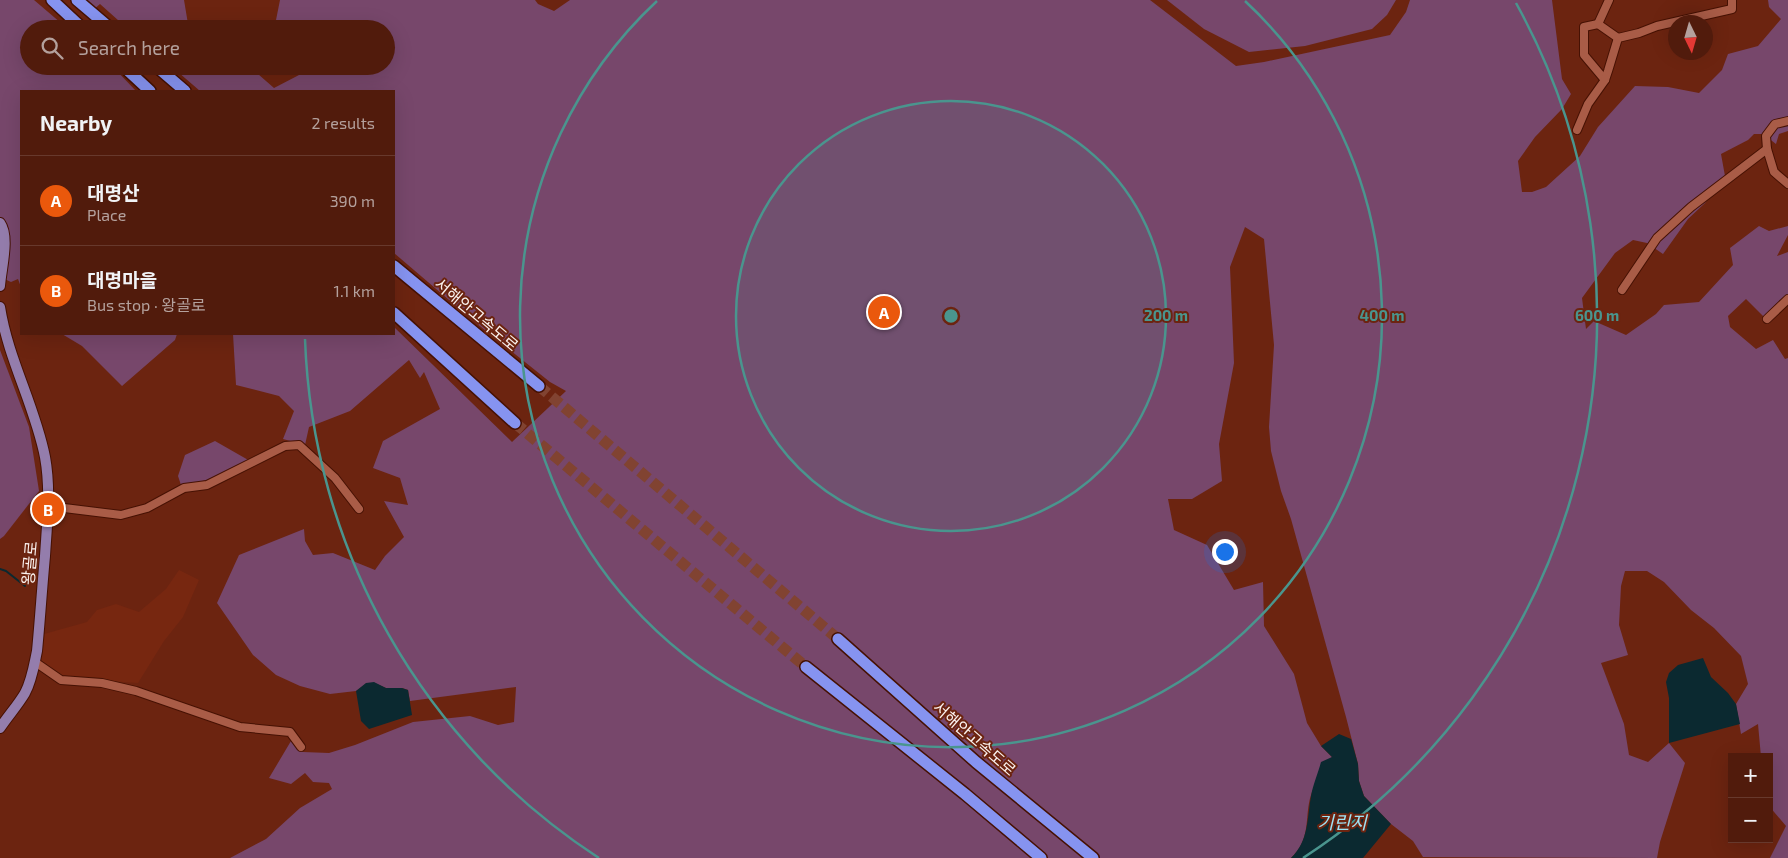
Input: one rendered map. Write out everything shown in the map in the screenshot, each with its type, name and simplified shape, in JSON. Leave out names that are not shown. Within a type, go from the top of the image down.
[{"type":"highway","points":[[52,0],[73,20]]},
{"type":"highway","points":[[77,0],[100,20]]},
{"type":"highway","points":[[133,75],[149,90]]},
{"type":"highway","points":[[166,75],[184,90]]},
{"type":"highway","name":"서해안고속도로","points":[[395,267],[539,386]]},
{"type":"highway","points":[[395,314],[515,423]]},
{"type":"highway","name":"서해안고속도로","points":[[838,638],[976,762],[1093,858]]},
{"type":"highway","points":[[806,667],[1041,858]]},
{"type":"main road","points":[[0,223],[5,246],[0,286]]},
{"type":"main road","name":"왕골로","points":[[0,307],[8,344],[37,428],[45,458],[48,488],[35,662],[32,676],[24,693],[0,728]]},
{"type":"street","points":[[1598,24],[1609,0]]},
{"type":"street","points":[[1605,80],[1584,55],[1584,27],[1598,24],[1618,38],[1657,26],[1732,9],[1732,0]]},
{"type":"street","points":[[1577,130],[1588,104],[1605,80],[1618,38]]},
{"type":"street","points":[[1788,121],[1776,124],[1766,136],[1767,149],[1774,172],[1788,184]]},
{"type":"street","points":[[1622,290],[1657,238],[1691,207],[1767,149]]},
{"type":"street","points":[[1767,319],[1788,299]]},
{"type":"street","points":[[48,506],[121,515],[147,508],[184,488],[207,485],[285,446],[299,445],[335,478],[359,509]]},
{"type":"street","points":[[35,662],[61,680],[102,683],[136,691],[240,726],[290,732],[301,747]]},
{"type":"shaded area","points":[[0,0],[34,0],[57,20],[20,20],[20,75],[121,75],[135,90],[20,90],[20,284],[18,279],[11,282],[0,277]]},
{"type":"shaded area","points":[[81,0],[184,0],[187,20],[118,20],[100,4],[93,10]]},
{"type":"shaded area","points":[[280,0],[535,0],[538,4],[554,11],[570,0],[1150,0],[1236,66],[1264,62],[1390,35],[1406,12],[1410,0],[1552,0],[1562,79],[1571,94],[1562,109],[1535,137],[1518,161],[1522,192],[1532,192],[1546,187],[1580,156],[1598,127],[1635,86],[1668,87],[1699,93],[1722,70],[1728,54],[1758,46],[1781,19],[1769,7],[1768,0],[1788,0],[1788,131],[1779,134],[1776,144],[1763,134],[1754,134],[1748,140],[1721,154],[1725,176],[1705,203],[1688,219],[1663,254],[1647,243],[1633,240],[1615,253],[1582,298],[1586,329],[1594,321],[1626,335],[1656,314],[1664,305],[1699,302],[1733,265],[1730,248],[1759,226],[1769,231],[1788,226],[1788,235],[1777,256],[1788,252],[1788,304],[1768,321],[1746,299],[1728,316],[1730,327],[1756,349],[1773,340],[1785,359],[1788,358],[1788,858],[1770,858],[1786,826],[1773,811],[1773,753],[1761,753],[1758,724],[1741,734],[1736,704],[1748,684],[1741,656],[1664,582],[1647,571],[1625,571],[1621,586],[1619,625],[1628,655],[1601,663],[1624,724],[1629,755],[1648,762],[1669,743],[1685,763],[1660,842],[1657,858],[1423,857],[1413,841],[1391,824],[1364,796],[1359,781],[1358,764],[1346,717],[1271,451],[1269,427],[1274,345],[1264,239],[1245,227],[1230,267],[1234,363],[1219,444],[1222,481],[1192,499],[1168,499],[1174,530],[1207,545],[1234,590],[1263,582],[1264,626],[1294,674],[1307,723],[1321,746],[1332,757],[1313,790],[1309,803],[1305,835],[1298,850],[1291,858],[230,858],[266,839],[300,808],[332,789],[329,783],[313,782],[305,773],[291,784],[269,778],[291,741],[303,752],[329,753],[413,722],[470,716],[498,725],[514,722],[516,687],[410,701],[408,690],[386,688],[374,683],[367,683],[356,691],[330,694],[300,686],[276,675],[253,655],[217,603],[239,555],[304,529],[305,541],[313,555],[333,553],[375,570],[385,556],[404,537],[384,501],[408,505],[400,478],[373,468],[383,441],[440,409],[424,372],[420,378],[409,360],[350,411],[309,427],[305,445],[283,439],[294,411],[279,396],[236,385],[233,335],[395,335],[395,328],[512,442],[566,391],[550,382],[476,323],[395,254],[395,90],[199,90],[181,75],[259,75],[274,88],[299,75],[395,75],[395,20],[276,20]]},
{"type":"shaded area","points":[[1167,0],[1396,0],[1387,15],[1372,29],[1305,46],[1249,52],[1204,29]]},
{"type":"shaded area","points":[[64,335],[177,335],[175,340],[122,386],[82,346]]},
{"type":"shaded area","points":[[0,350],[29,427],[39,491],[0,539]]},
{"type":"shaded area","points":[[215,441],[250,461],[213,479],[181,485],[178,476],[185,455]]},
{"type":"shaded area","points":[[179,570],[199,580],[183,617],[164,641],[138,683],[63,678],[38,670],[44,634],[87,622],[97,610],[116,604],[139,612],[166,589]]},
{"type":"water","points":[[1703,658],[1711,677],[1728,693],[1736,704],[1740,724],[1669,743],[1669,698],[1666,682],[1669,673],[1678,665]]},
{"type":"water","points":[[374,682],[386,688],[408,690],[412,715],[369,729],[361,721],[356,691],[366,683]]},
{"type":"water","name":"기린지","points":[[1339,734],[1351,739],[1358,764],[1359,781],[1364,796],[1391,824],[1363,858],[1291,858],[1304,837],[1312,792],[1321,762],[1332,757],[1321,746]]},
{"type":"waterway","points":[[0,569],[6,571],[25,586]]},
{"type":"tunnel","points":[[539,386],[838,639]]},
{"type":"tunnel","points":[[515,423],[806,667]]},
{"type":"place","name":"대명산","points":[[884,312]]},
{"type":"place","name":"대명마을","points":[[48,509]]}]
